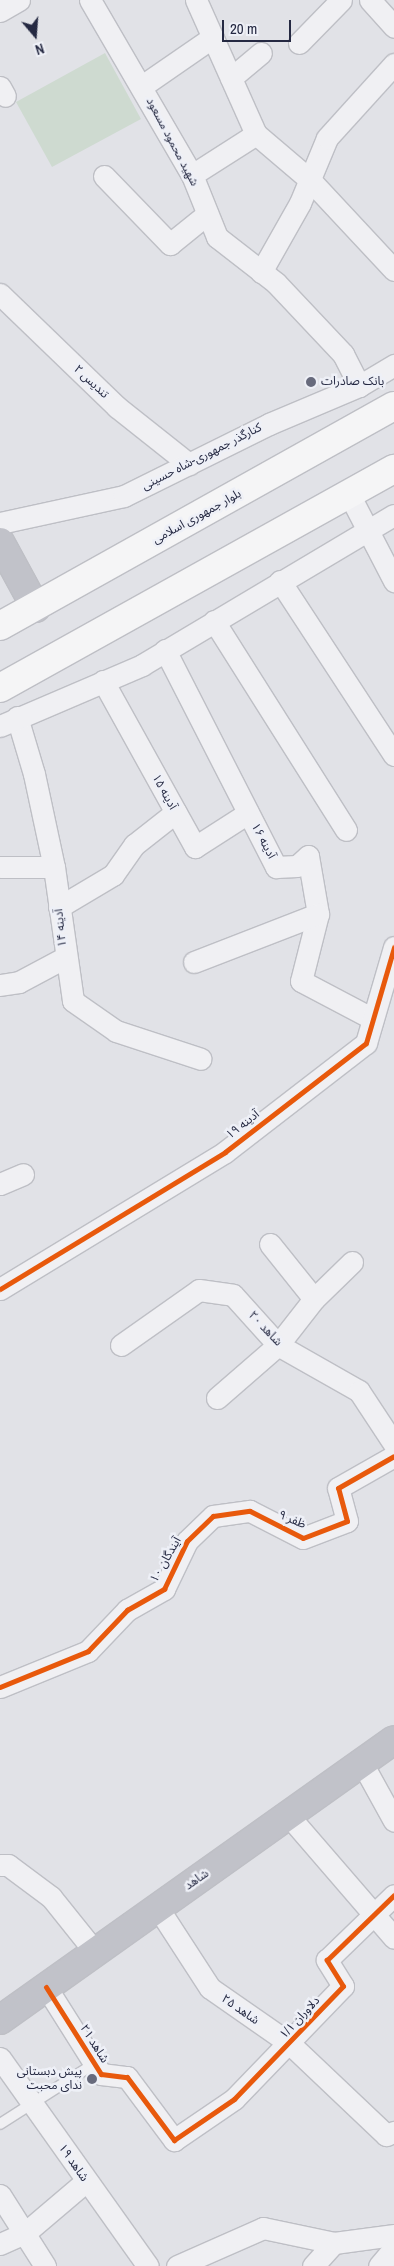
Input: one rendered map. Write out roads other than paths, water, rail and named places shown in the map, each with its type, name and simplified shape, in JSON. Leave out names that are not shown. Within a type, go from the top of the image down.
[{"type":"main road","name":"بلوار جمهوری اسلامی","points":[[0,626],[36,608],[394,406]]},
{"type":"main road","points":[[0,688],[350,496],[394,469]]},
{"type":"main road","points":[[0,542],[36,608]]},
{"type":"main road","name":"شاهد","points":[[0,2020],[394,1740]]},
{"type":"street","points":[[0,11],[19,0]]},
{"type":"street","name":"شهید محمود مسعود","points":[[90,0],[142,86],[192,175],[217,237],[276,283],[343,354],[359,386]]},
{"type":"street","points":[[196,0],[256,134],[310,180],[394,270]]},
{"type":"street","points":[[299,43],[341,0]]},
{"type":"street","points":[[370,0],[394,27]]},
{"type":"street","points":[[142,86],[213,37]]},
{"type":"street","points":[[231,78],[261,53]]},
{"type":"street","points":[[261,272],[310,180],[327,138],[394,64]]},
{"type":"street","points":[[192,175],[256,134]]},
{"type":"street","points":[[104,176],[170,244],[207,214]]},
{"type":"street","name":"تندیس ۲","points":[[0,294],[117,407],[189,464]]},
{"type":"street","name":"کنارگذر جمهوری-شاه حسینی","points":[[0,523],[124,496],[269,424],[359,386],[394,365]]},
{"type":"street","points":[[350,496],[394,581]]},
{"type":"street","points":[[8,721],[142,665],[394,514]]},
{"type":"street","points":[[280,581],[394,755]]},
{"type":"street","points":[[214,621],[346,830]]},
{"type":"street","name":"آدینه ۱۶","points":[[165,650],[276,867],[297,866],[308,856],[318,914],[300,981],[373,1019]]},
{"type":"street","name":"آدینه ۱۵","points":[[103,681],[195,848],[248,813]]},
{"type":"street","name":"آدینه ۱۴","points":[[8,721],[54,867],[64,958],[73,1001],[116,1031],[201,1059]]},
{"type":"street","points":[[59,907],[113,874],[134,845],[176,812]]},
{"type":"street","points":[[0,867],[54,867]]},
{"type":"street","points":[[194,962],[318,914]]},
{"type":"street","name":"آدینه ۱۹","points":[[0,1289],[225,1152],[366,1043],[394,947]]},
{"type":"street","points":[[0,983],[19,982],[64,958]]},
{"type":"street","points":[[0,1184],[24,1174]]},
{"type":"street","points":[[270,1244],[314,1300]]},
{"type":"street","points":[[216,1398],[278,1345],[314,1300],[352,1262]]},
{"type":"street","name":"شاهد ۲۰","points":[[121,1345],[199,1290],[233,1295],[278,1345],[359,1391],[394,1444]]},
{"type":"street","name":"ظفر ۹","points":[[250,1511],[303,1538],[348,1521],[338,1488],[394,1456]]},
{"type":"street","name":"آیندگان ۱۰","points":[[0,1687],[88,1651],[127,1610],[164,1589],[187,1541],[213,1516],[250,1511]]},
{"type":"street","points":[[362,1763],[394,1821]]},
{"type":"street","points":[[288,1815],[394,1938]]},
{"type":"street","points":[[0,1864],[8,1865],[51,1897],[95,1952]]},
{"type":"street","name":"دلاوران ۱/۱","points":[[174,2140],[234,2099],[344,1986],[327,1960],[394,1895]]},
{"type":"street","name":"شاهد ۲۵","points":[[158,1908],[210,1988],[289,2043],[390,2134]]},
{"type":"street","name":"شاهد ۲۱","points":[[46,1987],[101,2074],[127,2077],[174,2140]]},
{"type":"street","name":"شاهد ۱۹","points":[[0,2058],[148,2266]]},
{"type":"street","points":[[0,2244],[24,2233],[86,2181]]},
{"type":"street","points":[[0,2195],[45,2266]]},
{"type":"street","points":[[177,2266],[263,2228],[334,2243],[394,2235]]},
{"type":"street","points":[[313,2266],[334,2243]]},
{"type":"street","points":[[379,2266],[394,2248]]},
{"type":"lane","points":[[0,2124],[94,2064]]},
{"type":"place","name":"بانک صادرات","points":[[311,382]]},
{"type":"place","name":"پیش دبستانی ندای محبت","points":[[92,2079]]}]
